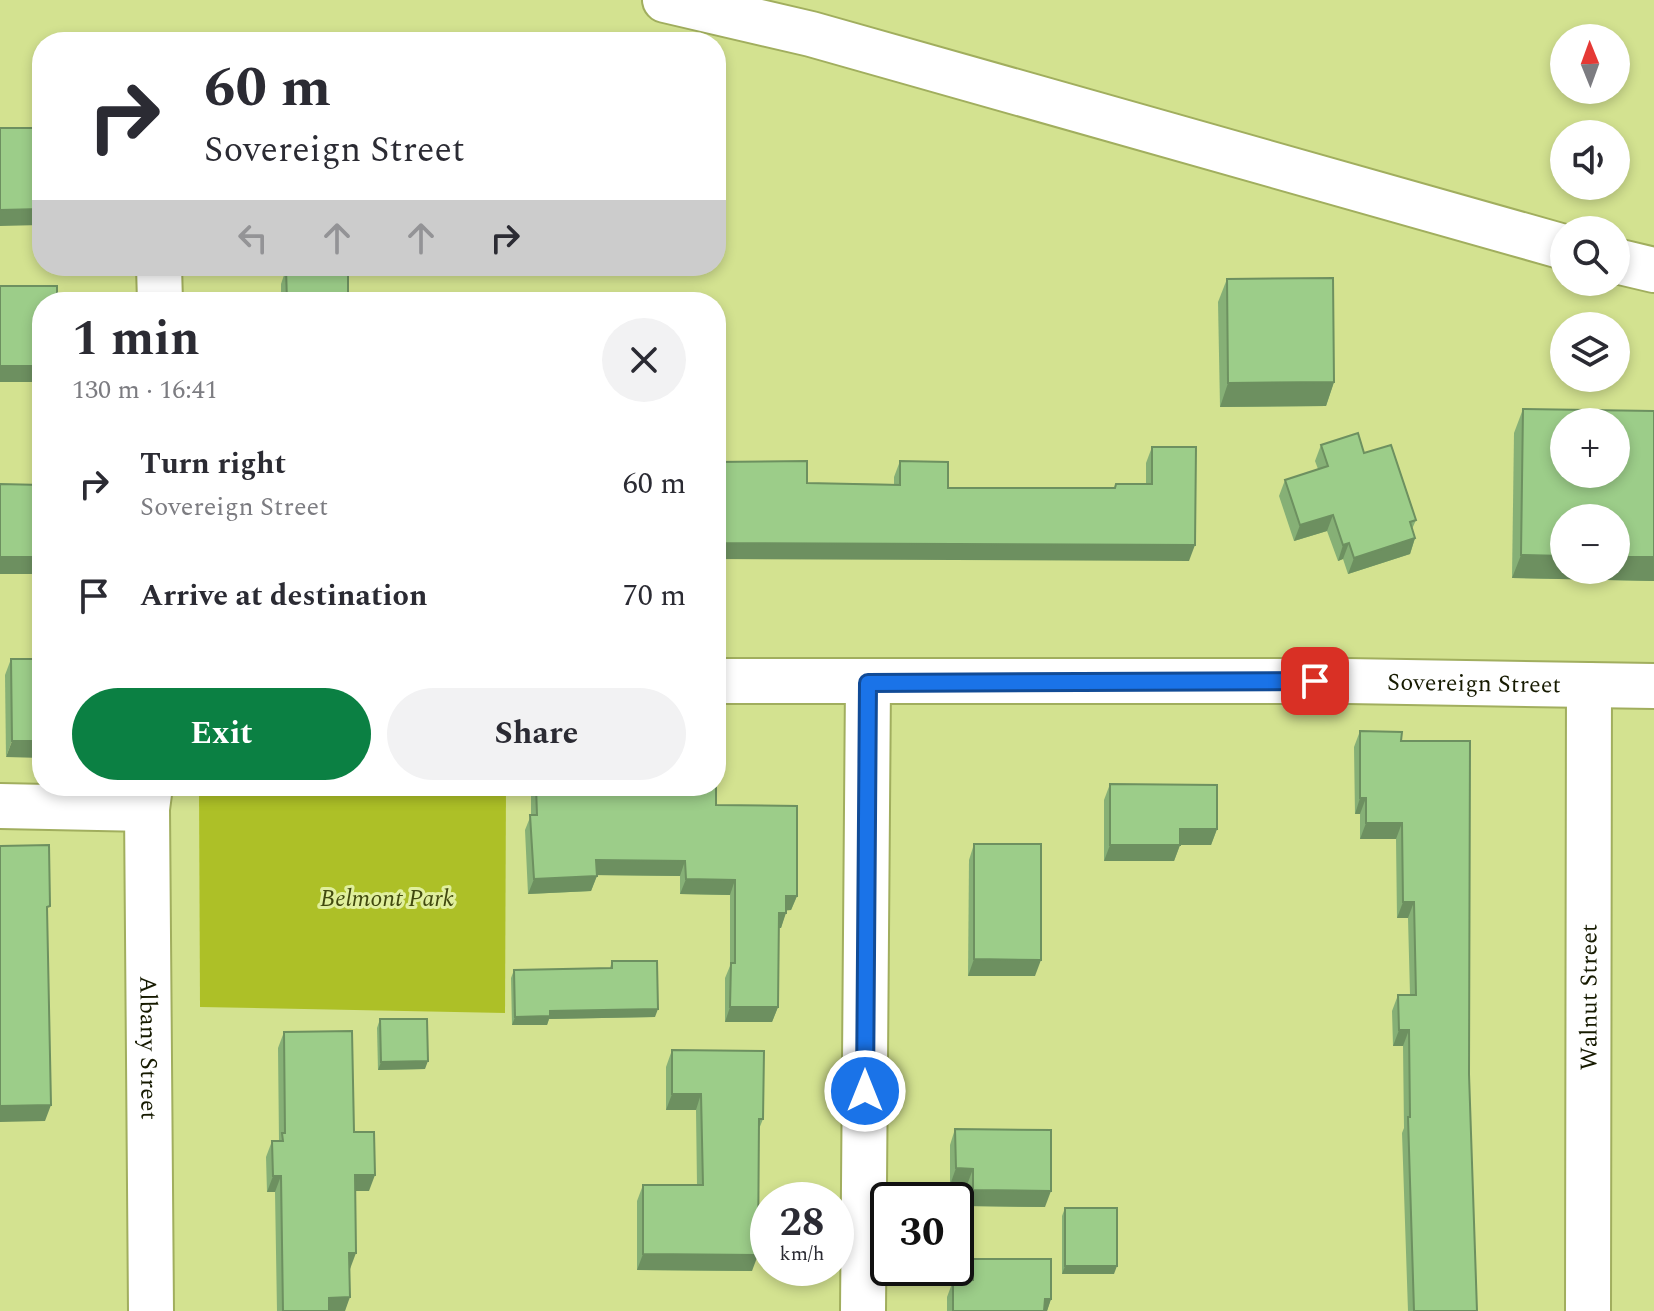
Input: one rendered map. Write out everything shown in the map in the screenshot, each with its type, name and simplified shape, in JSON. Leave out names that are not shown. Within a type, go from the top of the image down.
[{"type":"main road","points":[[665,0],[825,38],[1550,243]]},
{"type":"main road","points":[[1630,264],[1654,270]]},
{"type":"main road","name":"Sovereign Street","points":[[726,681],[1347,681],[1654,686]]},
{"type":"main road","points":[[863,1311],[868,683]]},
{"type":"main road","name":"Walnut Street","points":[[1588,1311],[1589,685]]},
{"type":"main road","points":[[0,806],[148,797]]},
{"type":"main road","name":"Albany Street","points":[[148,797],[151,1311]]},
{"type":"green space","name":"Belmont Park","points":[[199,796],[506,796],[505,1013],[200,1007]]},
{"type":"building","points":[[0,128],[32,128],[32,209],[0,210]]},
{"type":"building","points":[[286,276],[348,276],[348,292],[287,292]]},
{"type":"building","points":[[1333,278],[1334,382],[1228,383],[1227,279]]},
{"type":"building","points":[[0,286],[57,286],[57,292],[32,292],[32,366],[0,366]]},
{"type":"building","points":[[1523,409],[1550,409],[1550,488],[1630,488],[1630,411],[1654,411],[1654,557],[1630,557],[1630,504],[1550,504],[1550,556],[1521,555]]},
{"type":"building","points":[[1358,433],[1364,453],[1391,445],[1416,520],[1410,522],[1415,538],[1354,558],[1349,543],[1343,545],[1333,515],[1300,525],[1285,480],[1328,466],[1321,445]]},
{"type":"building","points":[[1152,447],[1196,447],[1195,545],[726,543],[726,462],[807,461],[807,483],[900,485],[900,461],[948,462],[948,488],[1115,488],[1116,484],[1152,484]]},
{"type":"building","points":[[0,484],[32,485],[32,557],[0,557]]},
{"type":"building","points":[[11,659],[32,659],[32,741],[12,741]]},
{"type":"building","points":[[1360,731],[1402,732],[1401,741],[1470,741],[1469,1074],[1477,1311],[1414,1311],[1408,1117],[1409,1030],[1399,1030],[1398,995],[1416,995],[1414,902],[1403,902],[1402,823],[1366,823],[1366,798],[1360,798]]},
{"type":"building","points":[[1110,784],[1217,785],[1217,829],[1180,829],[1180,845],[1110,845]]},
{"type":"building","points":[[536,796],[716,796],[716,805],[797,806],[797,896],[786,896],[786,913],[779,913],[778,1007],[730,1007],[731,963],[735,963],[735,880],[686,879],[685,861],[596,860],[597,876],[534,879],[530,815],[537,815]]},
{"type":"building","points":[[974,844],[1041,844],[1041,960],[974,959]]},
{"type":"building","points":[[49,845],[50,906],[47,907],[51,1105],[0,1106],[0,846]]},
{"type":"building","points":[[612,961],[657,961],[658,1009],[550,1011],[550,1016],[515,1017],[514,970],[612,968]]},
{"type":"building","points":[[380,1019],[427,1019],[428,1061],[381,1062]]},
{"type":"building","points":[[352,1031],[354,1132],[374,1132],[375,1175],[355,1175],[356,1253],[349,1253],[350,1297],[329,1298],[329,1311],[283,1311],[281,1176],[273,1176],[272,1141],[283,1141],[282,1133],[285,1133],[284,1032]]},
{"type":"building","points":[[672,1050],[764,1051],[759,1182],[750,1182],[750,1255],[643,1254],[643,1185],[703,1185],[701,1094],[672,1094]]},
{"type":"building","points":[[955,1129],[1051,1130],[1051,1191],[974,1190],[973,1169],[956,1168]]},
{"type":"building","points":[[1065,1208],[1117,1208],[1117,1266],[1065,1266]]},
{"type":"building","points":[[974,1259],[1051,1259],[1051,1299],[1045,1299],[1044,1311],[953,1311],[953,1286],[974,1286]]},
{"type":"route","points":[[865,1091],[868,683],[1315,681]]}]
